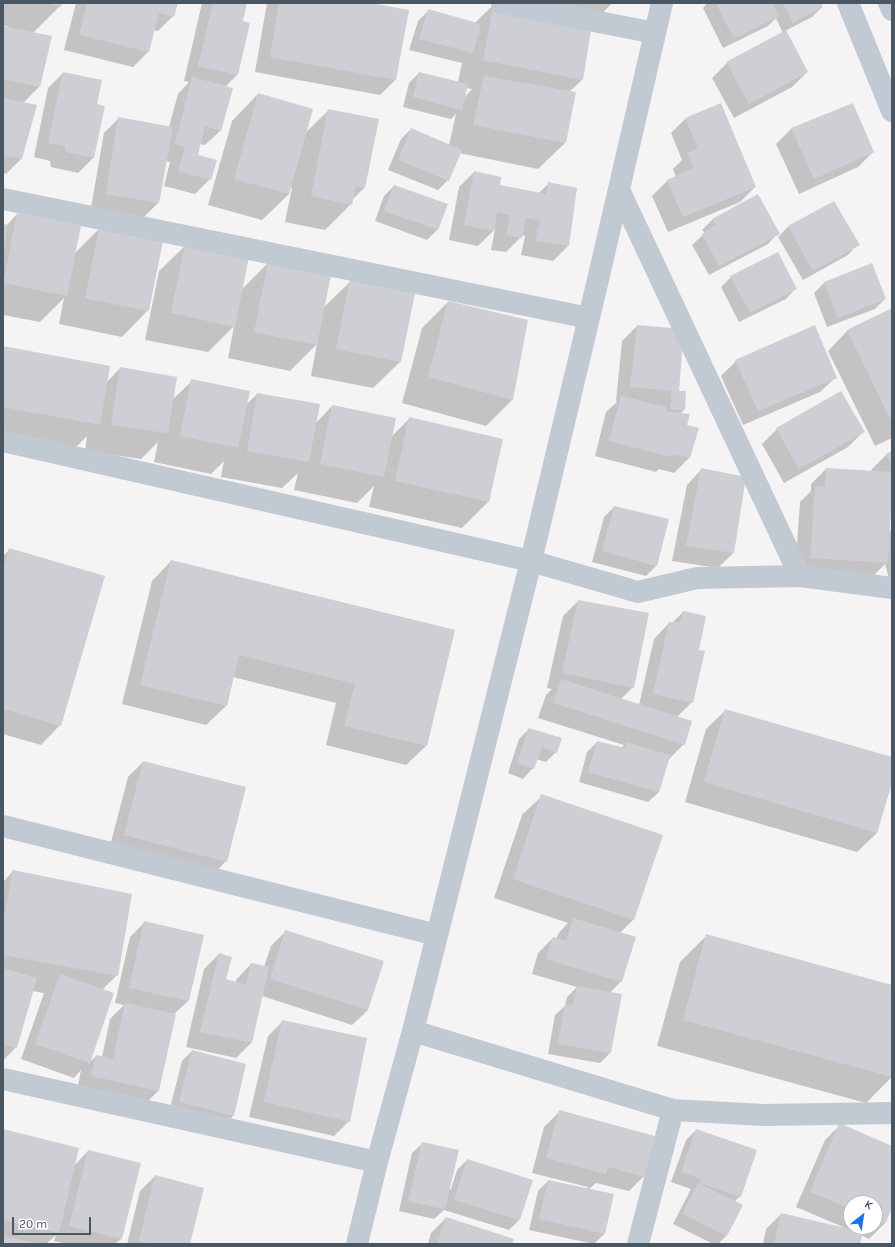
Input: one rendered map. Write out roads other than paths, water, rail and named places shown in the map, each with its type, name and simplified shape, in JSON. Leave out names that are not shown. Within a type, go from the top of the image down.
[{"type":"street","points":[[502,3],[655,33]]},
{"type":"street","points":[[357,1244],[377,1162],[413,1031],[531,561],[662,3]]},
{"type":"street","points":[[889,3],[892,10]]},
{"type":"street","points":[[850,4],[892,110]]},
{"type":"street","points":[[619,190],[800,576]]},
{"type":"street","points":[[3,199],[589,318]]},
{"type":"street","points":[[3,441],[531,561],[638,592],[697,578],[800,576],[892,588]]},
{"type":"street","points":[[3,826],[437,935]]},
{"type":"street","points":[[413,1031],[673,1110],[764,1115],[892,1113]]},
{"type":"street","points":[[3,1079],[377,1162]]},
{"type":"street","points":[[638,1244],[673,1110]]}]
